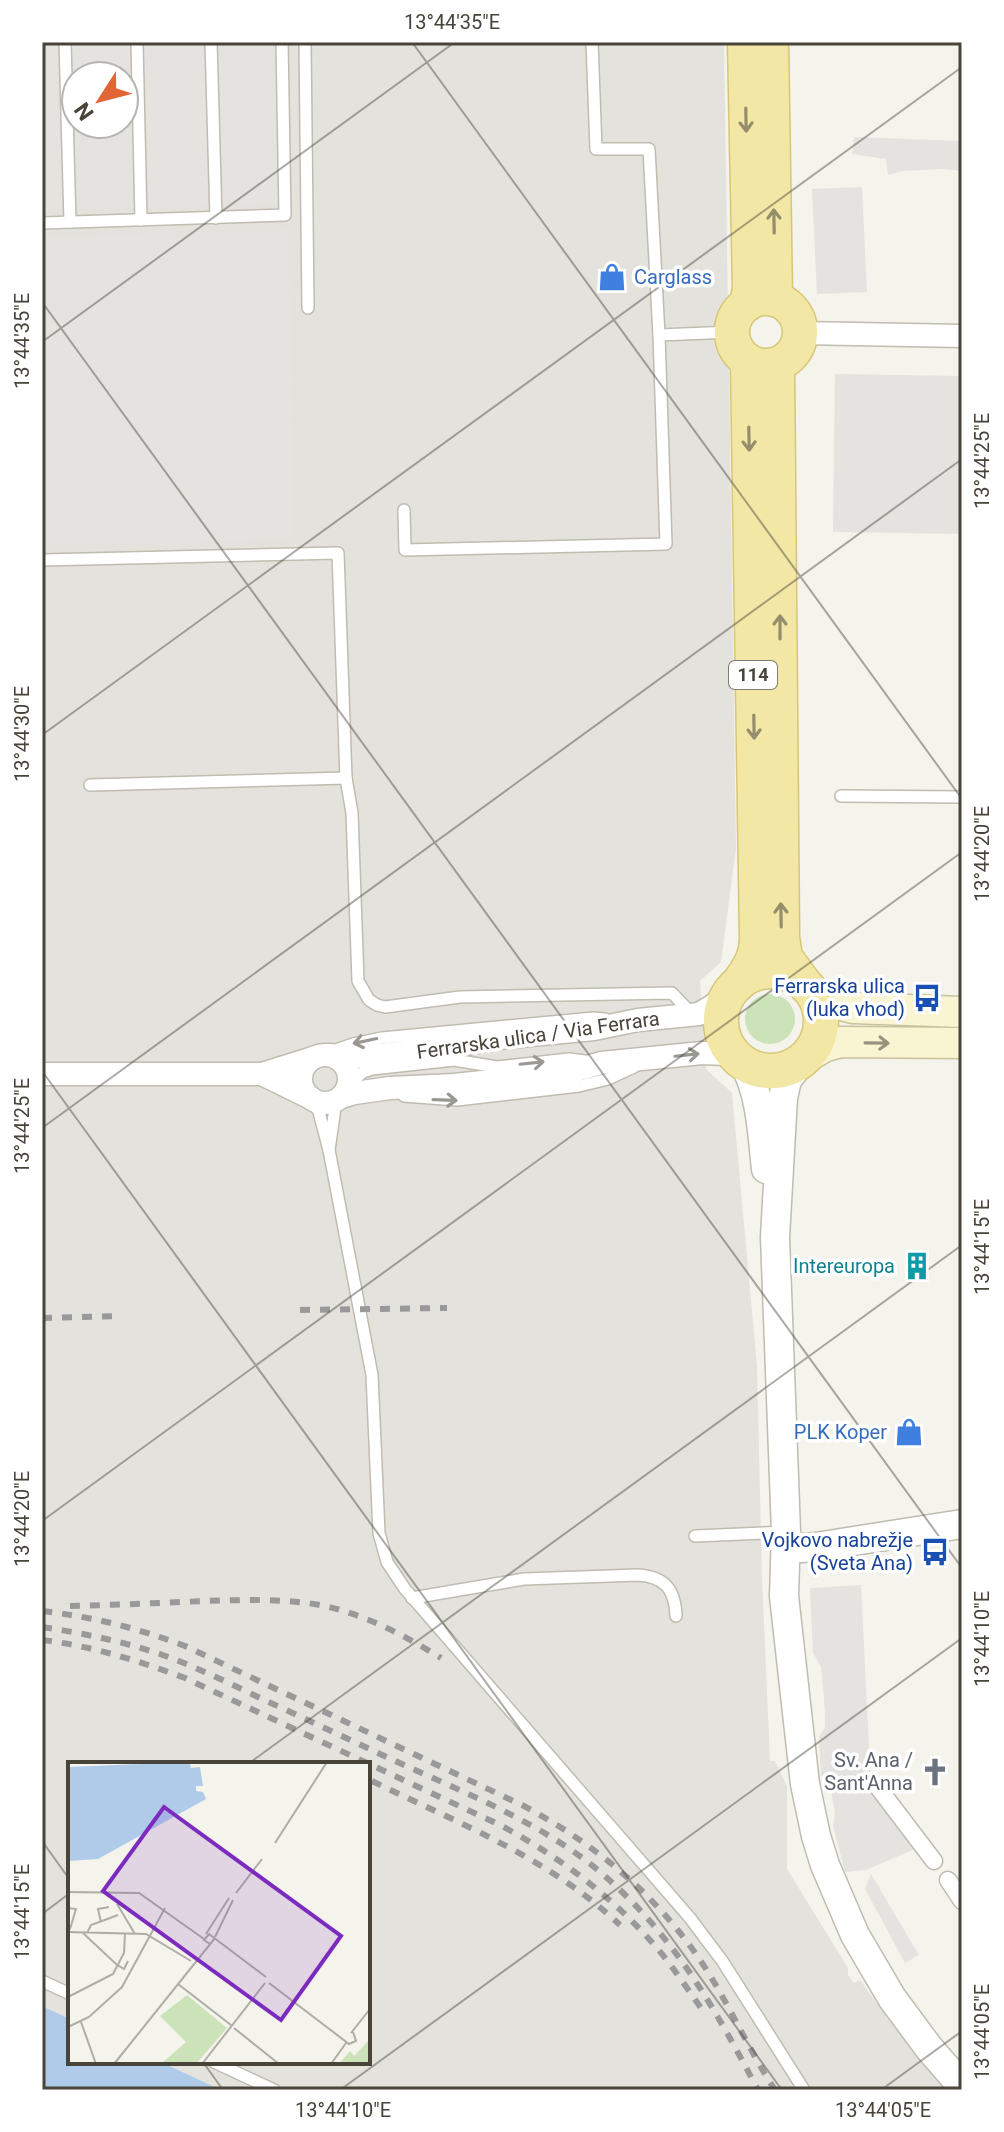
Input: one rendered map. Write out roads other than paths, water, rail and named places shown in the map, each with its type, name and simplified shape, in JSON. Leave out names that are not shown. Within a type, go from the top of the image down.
[{"type":"main road","name":"114","points":[[745,42],[750,289],[756,332],[782,938],[785,957],[812,992],[822,1023],[818,1039],[803,1059]]},
{"type":"main road","name":"114","points":[[743,1062],[726,1043],[721,1027],[722,1010],[728,995],[750,967],[757,951],[756,332],[771,42]]},
{"type":"main road","points":[[756,332],[784,303],[796,315],[800,333]]},
{"type":"main road","points":[[738,984],[753,974],[769,971],[786,973],[827,1001],[853,1008],[962,1012]]},
{"type":"main road","points":[[743,1062],[765,1071],[782,1070],[826,1046],[841,1042],[962,1043]]},
{"type":"street","points":[[800,333],[959,332]]},
{"type":"street","name":"Ferrarska ulica / Via Ferrara","points":[[262,1074],[321,1056],[370,1056],[438,1049],[489,1039],[594,1029],[638,1020],[699,1014],[720,1001],[738,984]]},
{"type":"street","name":"Ferrarska ulica / Via Ferrara","points":[[353,1091],[566,1073],[601,1063],[702,1053],[727,1054],[743,1062]]},
{"type":"street","points":[[42,1074],[262,1074],[311,1098],[326,1103],[353,1091],[347,1069],[336,1058],[321,1056],[307,1063],[301,1077],[305,1093],[311,1098]]},
{"type":"street","points":[[775,1237],[783,1098],[787,1080],[803,1059]]},
{"type":"street","points":[[743,1062],[751,1075],[757,1097],[775,1237],[792,1550],[784,1596],[805,1784],[825,1865],[855,1935],[922,2039],[962,2086]]},
{"type":"street","points":[[792,1550],[962,1524]]},
{"type":"street","points":[[877,1786],[934,1861]]},
{"type":"street","points":[[948,1880],[962,1901]]},
{"type":"lane","points":[[65,42],[70,222]]},
{"type":"lane","points":[[137,42],[141,220]]},
{"type":"lane","points":[[211,42],[216,218]]},
{"type":"lane","points":[[42,223],[285,215],[282,42]]},
{"type":"lane","points":[[305,42],[308,308]]},
{"type":"lane","points":[[404,510],[405,550],[666,544],[649,149],[596,149],[592,42]]},
{"type":"lane","points":[[659,335],[756,332]]},
{"type":"lane","points":[[42,560],[338,553],[357,968],[358,981],[369,1000],[385,1007],[460,997],[672,993],[692,1015]]},
{"type":"lane","points":[[90,785],[346,778]]},
{"type":"lane","points":[[841,796],[962,797]]},
{"type":"lane","points":[[329,1150],[335,1108],[353,1091],[457,1100],[579,1086],[608,1079],[654,1058]]},
{"type":"lane","points":[[311,1098],[319,1112],[329,1150],[372,1375],[379,1533],[387,1562],[412,1598],[690,1918],[723,1962],[804,2090]]},
{"type":"lane","points":[[695,1536],[792,1550]]},
{"type":"lane","points":[[830,1557],[962,1536]]},
{"type":"lane","points":[[412,1598],[524,1579],[638,1575],[652,1576],[668,1587],[673,1595],[676,1616]]},
{"type":"lane","points":[[42,1981],[68,1993]]},
{"type":"lane","points":[[218,2064],[274,2090]]},
{"type":"water","points":[[42,2006],[68,2018],[68,2064],[165,2064],[221,2090],[42,2090]]},
{"type":"railway","points":[[300,1310],[447,1308]]},
{"type":"railway","points":[[42,1318],[119,1316]]},
{"type":"railway","points":[[70,1606],[250,1600],[310,1603],[371,1621],[441,1658]]},
{"type":"railway","points":[[42,1611],[115,1624],[185,1646],[524,1806],[574,1836],[641,1890],[680,1933],[728,2006],[775,2090]]},
{"type":"railway","points":[[42,1627],[116,1641],[160,1654],[223,1680],[526,1822],[576,1853],[626,1895],[670,1946],[708,2000],[758,2090]]},
{"type":"railway","points":[[42,1640],[115,1655],[185,1678],[365,1762]]},
{"type":"railway","points":[[370,1764],[502,1826],[565,1865],[604,1895],[640,1929],[701,2008]]},
{"type":"railway","points":[[372,1781],[470,1827],[533,1861],[592,1901],[620,1925]]},
{"type":"place","name":"Carglass","points":[[612,277]]},
{"type":"place","name":"Ferrarska ulica (luka vhod)","points":[[927,998]]},
{"type":"place","name":"Intereuropa","points":[[917,1266]]},
{"type":"place","name":"PLK Koper","points":[[909,1432]]},
{"type":"place","name":"Vojkovo nabrežje (Sveta Ana)","points":[[935,1552]]},
{"type":"place","name":"Sv. Ana / Sant'Anna","points":[[935,1772]]}]
